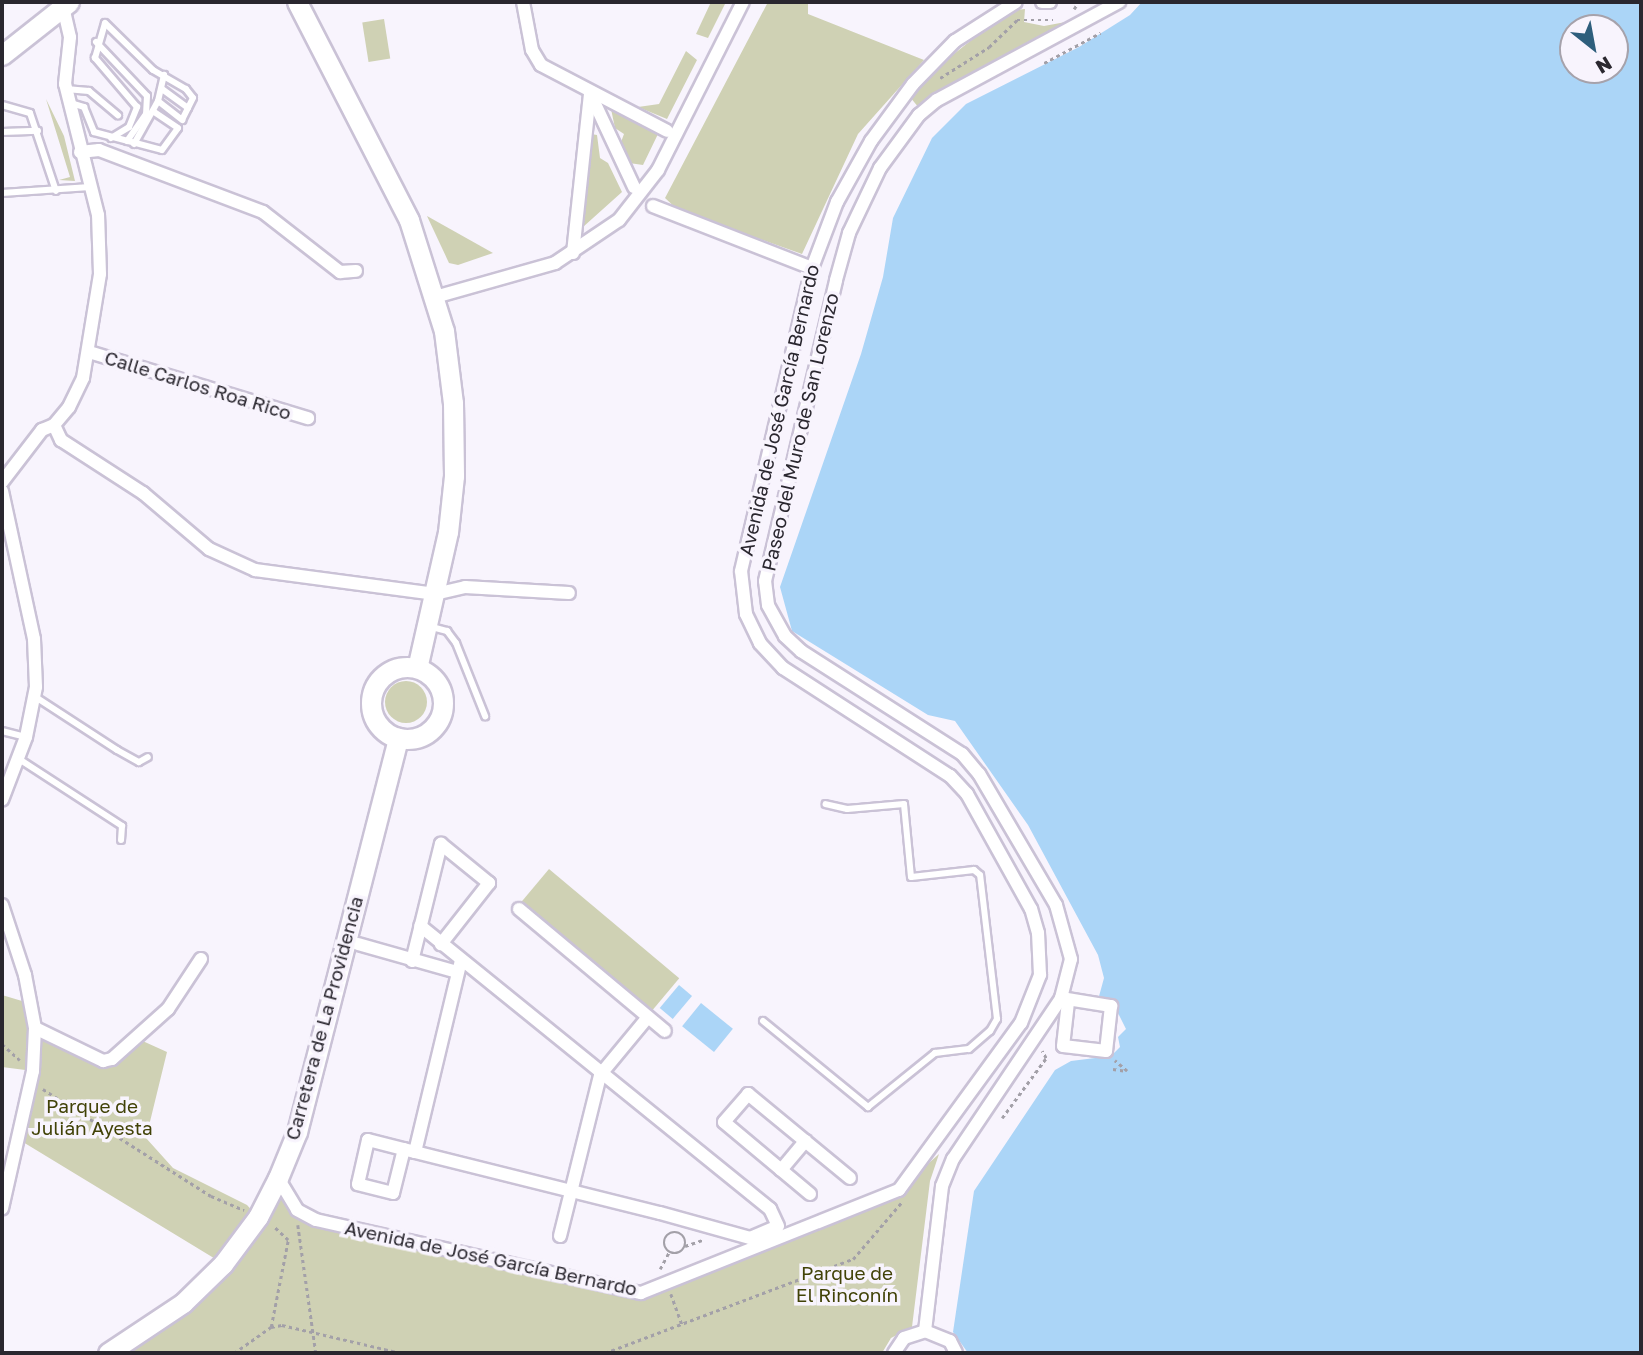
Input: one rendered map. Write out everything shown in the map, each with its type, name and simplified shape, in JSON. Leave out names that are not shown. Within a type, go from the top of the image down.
[{"type":"street","points":[[297,2],[409,220],[435,296],[453,403],[454,475],[435,594],[417,668]]},
{"type":"street","points":[[523,2],[535,59],[590,93],[667,131]]},
{"type":"street","points":[[435,296],[528,273],[573,253],[619,220],[641,195],[679,131],[743,2]]},
{"type":"street","name":"Avenida de José García Bernardo","points":[[297,1210],[316,1220],[641,1293],[899,1190],[1021,1023],[1040,975],[1031,909],[967,794],[950,776],[783,668],[760,643],[746,614],[741,571],[812,268],[837,202],[887,116],[956,41],[1016,2]]},
{"type":"street","points":[[1042,2],[1050,2]]},
{"type":"street","name":"Paseo del Muro de San Lorenzo","points":[[1064,1000],[1111,1006],[1106,1051],[1063,1046],[1064,1000],[1071,959],[1056,905],[979,774],[962,754],[801,651],[785,636],[768,605],[765,581],[849,233],[880,168],[919,115],[937,100],[1119,2]]},
{"type":"street","points":[[2,55],[66,4]]},
{"type":"street","points":[[2,482],[42,430],[54,425],[83,378],[100,274],[98,215],[66,89],[70,37],[66,4]]},
{"type":"street","points":[[573,253],[590,93]]},
{"type":"street","points":[[590,93],[634,187]]},
{"type":"street","points":[[80,152],[99,150],[263,212],[340,272],[356,271]]},
{"type":"street","points":[[653,206],[812,268]]},
{"type":"street","name":"Calle Carlos Roa Rico","points":[[89,352],[308,418]]},
{"type":"street","points":[[54,425],[61,440],[143,493],[209,549],[256,570],[331,583],[383,585],[435,594],[465,587],[569,593]]},
{"type":"street","points":[[2,491],[34,639],[34,696],[26,737],[2,800]]},
{"type":"street","points":[[417,668],[436,685],[443,706],[430,732],[416,739],[398,738],[376,722],[372,694],[390,671],[417,668]]},
{"type":"street","name":"Carretera de La Providencia","points":[[108,1353],[183,1303],[223,1264],[258,1217],[278,1178],[296,1132],[398,738]]},
{"type":"street","points":[[412,961],[442,844],[489,883],[441,944]]},
{"type":"street","points":[[2,905],[25,975],[35,1028],[33,1071],[2,1209]]},
{"type":"street","points":[[519,909],[666,1031]]},
{"type":"street","points":[[420,926],[441,944],[459,966],[770,1209],[778,1226],[750,1238],[572,1191],[410,1151],[368,1140],[358,1184],[393,1193],[410,1151],[459,966]]},
{"type":"street","points":[[358,944],[412,961],[459,966]]},
{"type":"street","points":[[35,1028],[103,1061],[112,1059],[168,1009],[201,959]]},
{"type":"street","name":"Paseo del Muro de San Lorenzo","points":[[925,1331],[942,1186],[953,1159],[1064,1000]]},
{"type":"street","points":[[560,1236],[600,1076],[648,1017]]},
{"type":"street","points":[[810,1194],[724,1122],[748,1094],[850,1178]]},
{"type":"street","points":[[781,1170],[806,1141]]},
{"type":"street","points":[[278,1178],[297,1210]]},
{"type":"street","points":[[894,1353],[904,1338],[925,1331],[950,1342],[956,1353]]},
{"type":"lane","points":[[69,103],[83,107],[94,132],[111,138],[162,150],[178,128],[193,98],[164,75],[153,70],[105,23],[96,42],[94,58],[137,107],[129,127],[111,138]]},
{"type":"lane","points":[[96,42],[147,96],[146,114],[131,142]]},
{"type":"lane","points":[[131,142],[158,101],[164,75]]},
{"type":"lane","points":[[66,89],[89,91],[118,116]]},
{"type":"lane","points":[[162,89],[188,108]]},
{"type":"lane","points":[[158,101],[183,118]]},
{"type":"lane","points":[[2,105],[26,109],[38,131],[56,191]]},
{"type":"lane","points":[[153,111],[178,128]]},
{"type":"lane","points":[[2,132],[38,131]]},
{"type":"lane","points":[[2,193],[90,187]]},
{"type":"lane","points":[[427,626],[447,631],[456,643],[485,716]]},
{"type":"lane","points":[[34,696],[139,762],[148,757]]},
{"type":"lane","points":[[2,731],[26,737]]},
{"type":"lane","points":[[19,759],[122,826],[121,840]]},
{"type":"lane","points":[[763,1021],[868,1107],[935,1053],[969,1049],[990,1031],[997,1019],[980,875],[974,870],[911,877],[904,804],[847,809],[826,804]]},
{"type":"path","points":[[1065,15],[1079,2]]},
{"type":"path","points":[[931,86],[989,47],[1017,20],[1055,20]]},
{"type":"path","points":[[1044,63],[1100,33]]},
{"type":"path","points":[[1002,1118],[1046,1058],[1036,1038]]},
{"type":"path","points":[[2,1044],[33,1071],[41,1087],[211,1196],[258,1217],[288,1240],[271,1327]]},
{"type":"path","points":[[1113,1069],[1127,1071],[1115,1062]]},
{"type":"path","points":[[605,1353],[853,1259],[890,1220],[903,1198]]},
{"type":"path","points":[[297,1210],[316,1353]]},
{"type":"path","points":[[669,1252],[684,1250],[681,1235],[666,1237],[669,1252],[660,1266],[682,1324]]},
{"type":"path","points":[[234,1353],[271,1327],[314,1332],[401,1353]]},
{"type":"green space","points":[[711,2],[726,2],[708,38],[696,34]]},
{"type":"green space","points":[[768,2],[808,2],[808,14],[924,60],[858,134],[802,254],[678,210],[665,198]]},
{"type":"green space","points":[[1025,9],[1024,22],[1044,26],[1071,21],[933,93],[919,108],[910,97],[930,73],[1008,11]]},
{"type":"green space","points":[[384,19],[390,59],[369,62],[362,22]]},
{"type":"green space","points":[[686,51],[697,60],[667,119],[638,107],[659,104]]},
{"type":"green space","points":[[46,99],[64,136],[75,181],[59,180],[70,177]]},
{"type":"green space","points":[[611,109],[658,134],[643,165],[629,163],[621,142],[624,134],[615,128]]},
{"type":"green space","points":[[591,134],[597,135],[600,158],[608,163],[622,192],[583,227]]},
{"type":"green space","points":[[427,216],[493,253],[458,265],[449,263]]},
{"type":"green space","points":[[406,681],[421,687],[427,702],[421,717],[406,723],[391,717],[385,702],[391,687]]},
{"type":"green space","points":[[549,869],[679,978],[650,1013],[520,903]]},
{"type":"green space","name":"Parque de El Rinconín","points":[[2,995],[32,1004],[36,1028],[103,1061],[136,1038],[167,1052],[146,1138],[173,1168],[247,1205],[257,1216],[278,1178],[297,1210],[641,1293],[899,1190],[939,1154],[930,1181],[912,1327],[891,1338],[882,1353],[108,1353],[222,1263],[18,1139],[33,1071],[2,1067]]},
{"type":"water","points":[[1142,2],[1641,2],[1641,1353],[968,1353],[953,1332],[974,1191],[1055,1070],[1071,1061],[1111,1056],[1120,1047],[1118,1037],[1126,1029],[1115,1007],[1098,1000],[1104,978],[1098,955],[1028,825],[955,721],[928,715],[792,631],[780,587],[861,354],[883,277],[893,218],[932,138],[966,104],[1079,47],[1130,15]]},
{"type":"water","points":[[679,985],[692,996],[673,1019],[660,1008]]},
{"type":"water","points":[[701,1003],[733,1029],[714,1052],[682,1026]]},
{"type":"park label","name":"Parque de Julián Ayesta","points":[[92,1117]]}]
